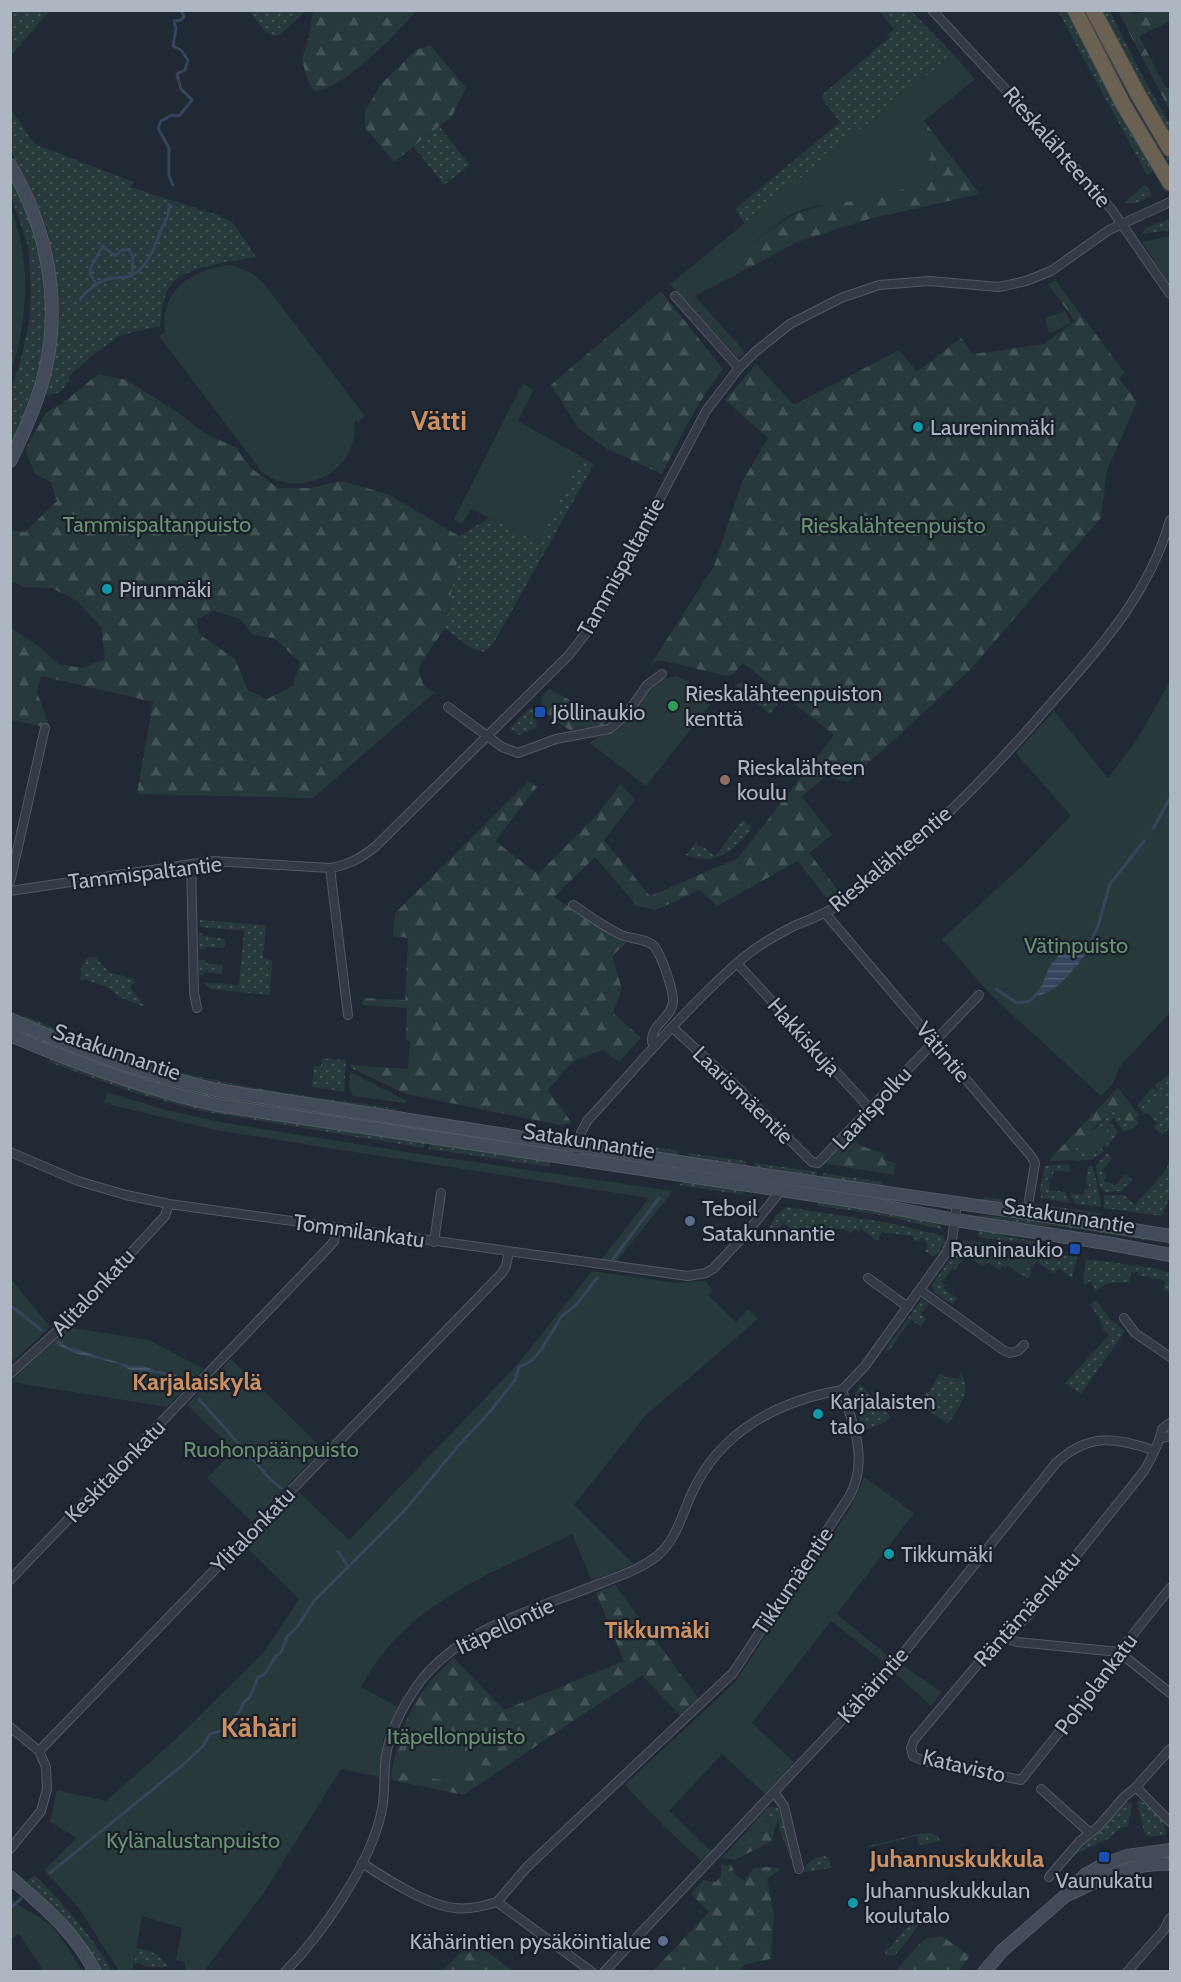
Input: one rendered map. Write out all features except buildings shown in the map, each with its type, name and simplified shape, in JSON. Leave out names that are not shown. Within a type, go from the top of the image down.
[{"type":"highway","points":[[1075,10],[1128,113],[1170,183]]},
{"type":"highway","points":[[1093,10],[1170,149]]},
{"type":"main road","points":[[10,165],[24,191],[40,230],[49,272],[52,314],[49,352],[37,401],[10,461]]},
{"type":"main road","name":"Satakunnantie","points":[[10,1019],[63,1042],[132,1067],[216,1090],[1170,1236]]},
{"type":"main road","name":"Satakunnantie","points":[[10,1035],[121,1079],[161,1092],[217,1105],[867,1203],[955,1220],[1170,1255]]},
{"type":"main road","points":[[984,1971],[1002,1951],[1065,1896],[1078,1880],[1107,1863],[1144,1852],[1170,1850]]},
{"type":"main road","points":[[1065,1896],[1124,1870],[1148,1865],[1170,1864]]},
{"type":"main road","points":[[10,1877],[58,1920],[83,1951],[95,1971]]},
{"type":"main road","points":[[994,1971],[1022,1935]]},
{"type":"street","name":"Rieskalähteentie","points":[[932,10],[1031,117],[1124,224],[1170,294]]},
{"type":"street","name":"Tammispaltantie","points":[[10,891],[191,864],[224,862],[330,868],[351,863],[367,854],[569,655],[596,620],[706,411],[739,368],[755,352],[790,324],[841,298],[873,286],[901,282],[938,281],[990,287],[1026,281],[1052,271],[1105,232],[1170,202]]},
{"type":"street","points":[[675,296],[739,368]]},
{"type":"street","name":"Rieskalähteentie","points":[[576,1160],[583,1128],[587,1121],[655,1046],[737,963],[773,938],[825,914],[842,902],[905,851],[1014,746],[1129,609],[1153,565],[1170,520]]},
{"type":"street","points":[[448,707],[507,751],[518,753],[556,739],[615,726],[626,715],[647,685],[662,674]]},
{"type":"street","points":[[10,882],[45,728]]},
{"type":"street","points":[[191,864],[194,993],[197,1008]]},
{"type":"street","points":[[330,868],[348,1015]]},
{"type":"street","points":[[573,905],[614,931],[649,942],[654,946],[670,986],[673,1003],[670,1011],[654,1030],[652,1042],[655,1046]]},
{"type":"street","name":"Vätintie","points":[[825,914],[934,1040],[1035,1163],[1029,1200]]},
{"type":"street","name":"Hakkiskuja","points":[[737,963],[871,1110]]},
{"type":"street","name":"Laarispolku","points":[[812,1162],[818,1163],[871,1110],[934,1040],[979,995]]},
{"type":"street","name":"Laarismäentie","points":[[673,1028],[736,1086],[812,1162]]},
{"type":"street","name":"Tommilankatu","points":[[10,1152],[78,1181],[126,1195],[169,1204],[688,1276],[706,1273],[714,1268],[781,1190]]},
{"type":"street","points":[[781,1190],[790,1178]]},
{"type":"street","points":[[434,1242],[441,1193]]},
{"type":"street","points":[[842,1390],[857,1375],[908,1307],[950,1246],[957,1203]]},
{"type":"street","name":"Alitalonkatu","points":[[10,1374],[65,1324],[165,1216],[169,1204]]},
{"type":"street","name":"Keskitalonkatu","points":[[10,1580],[329,1247],[334,1241],[337,1228]]},
{"type":"street","name":"Ylitalonkatu","points":[[39,1751],[502,1272],[509,1252]]},
{"type":"street","points":[[868,1278],[908,1307]]},
{"type":"street","points":[[920,1290],[1003,1350],[1010,1353],[1018,1351],[1024,1345]]},
{"type":"street","points":[[1124,1318],[1136,1334],[1170,1357]]},
{"type":"street","name":"Itäpellontie","points":[[285,1971],[321,1929],[362,1863],[381,1816],[390,1740],[411,1697],[435,1665],[465,1641],[496,1625],[649,1562],[670,1541],[697,1483],[712,1460],[730,1440],[780,1407],[815,1394],[842,1390]]},
{"type":"street","name":"Tikkumäentie","points":[[497,1902],[527,1867],[733,1673],[855,1487],[859,1468],[858,1444],[842,1390]]},
{"type":"street","name":"Räntämäenkatu","points":[[911,1748],[914,1740],[987,1653],[1026,1618],[1130,1488],[1146,1467],[1153,1450],[1166,1437],[1162,1429],[1170,1423]]},
{"type":"street","name":"Kähärintie","points":[[604,1971],[894,1665],[1064,1456],[1083,1445],[1101,1440],[1125,1441],[1153,1450]]},
{"type":"street","name":"Pohjolankatu","points":[[1021,1780],[1111,1667],[1119,1652],[1170,1588]]},
{"type":"street","points":[[1004,1637],[1017,1642],[1119,1652],[1170,1693]]},
{"type":"street","points":[[10,1726],[39,1751],[44,1759],[47,1777],[46,1799],[35,1819],[10,1849]]},
{"type":"street","name":"Katavisto","points":[[911,1748],[913,1756],[924,1761],[1021,1780]]},
{"type":"street","points":[[1049,1877],[1080,1841],[1136,1787],[1170,1749]]},
{"type":"street","points":[[1136,1787],[1170,1822]]},
{"type":"street","points":[[1041,1789],[1090,1833]]},
{"type":"street","points":[[774,1792],[784,1806],[799,1869]]},
{"type":"street","points":[[362,1863],[432,1902],[447,1907],[475,1908],[497,1902],[592,1971]]},
{"type":"street","points":[[1127,1971],[1164,1930],[1170,1918]]},
{"type":"green space","points":[[313,10],[416,11],[362,65],[327,88],[314,91],[307,79],[302,59],[309,37]]},
{"type":"green space","points":[[10,11],[50,11],[11,55],[10,55]]},
{"type":"green space","points":[[249,11],[306,11],[280,35],[275,36],[266,32]]},
{"type":"green space","points":[[879,11],[911,11],[953,54],[745,224],[735,209],[840,122],[822,99],[823,94],[890,37],[887,35],[894,29]]},
{"type":"green space","points":[[1058,11],[1068,11],[1153,171],[1147,175]]},
{"type":"green space","points":[[1081,11],[1087,11],[1170,159],[1168,161],[1109,64]]},
{"type":"green space","points":[[1100,11],[1110,11],[1144,79],[1170,124],[1170,137],[1137,82]]},
{"type":"green space","points":[[1118,11],[1132,11],[1135,14],[1142,11],[1170,11],[1170,21],[1139,36],[1164,85],[1170,90],[1170,111]]},
{"type":"green space","points":[[430,45],[466,88],[452,116],[394,162],[365,128],[365,111],[381,84],[416,50]]},
{"type":"green space","points":[[953,54],[975,79],[924,121],[929,139],[930,157],[923,173],[911,185],[875,198],[816,206],[792,214],[738,256],[745,270],[695,296],[745,352],[738,358],[670,284]]},
{"type":"green space","points":[[11,109],[32,141],[39,146],[134,182],[130,187],[218,215],[233,223],[256,257],[210,265],[187,273],[171,285],[166,294],[160,326],[121,335],[71,374],[67,385],[58,393],[45,396],[57,342],[58,290],[47,228],[31,188],[11,152]]},
{"type":"green space","points":[[924,121],[980,194],[869,219],[797,242],[745,270],[738,256],[786,219],[821,206],[931,156]]},
{"type":"green space","points":[[439,126],[470,165],[444,185],[414,147]]},
{"type":"green space","points":[[11,177],[37,241],[47,309],[43,356],[37,380],[11,447],[11,390],[29,323],[31,288],[28,246],[11,196]]},
{"type":"green space","points":[[1145,184],[1152,194],[1139,202],[1124,203]]},
{"type":"green space","points":[[11,209],[22,249],[25,290],[21,332],[11,372]]},
{"type":"green space","points":[[1169,219],[1170,230],[1142,234],[1146,228]]},
{"type":"green space","points":[[1170,236],[1170,285],[1142,242]]},
{"type":"green space","points":[[230,265],[249,272],[265,285],[365,416],[358,422],[355,420],[354,438],[347,456],[339,466],[319,479],[296,484],[272,478],[262,472],[159,336],[165,332],[167,304],[181,284],[203,271]]},
{"type":"green space","name":"Rieskalähteenpuisto","points":[[1055,280],[1125,373],[1119,378],[1137,402],[1107,470],[1101,518],[970,670],[848,782],[826,776],[802,797],[832,835],[809,853],[841,894],[830,903],[798,861],[717,906],[699,890],[656,910],[637,906],[595,857],[554,897],[626,943],[612,956],[622,989],[613,1013],[641,1038],[619,1062],[602,1050],[572,1062],[548,1090],[572,1123],[560,1125],[406,1094],[351,1068],[351,1065],[408,1069],[410,1041],[406,1040],[407,1008],[362,1005],[363,998],[405,1000],[408,938],[393,936],[395,913],[529,781],[537,787],[495,841],[538,874],[595,817],[621,784],[635,800],[604,840],[650,896],[738,858],[834,735],[743,663],[733,674],[727,676],[664,661],[657,661],[649,667],[714,566],[742,482],[768,438],[725,400],[756,364],[794,405],[899,350],[917,372],[961,338],[973,354],[1044,344],[1075,321],[1048,284]]},
{"type":"green space","points":[[661,291],[723,369],[697,407],[662,474],[607,449],[579,429],[551,385]]},
{"type":"green space","points":[[1065,311],[1071,323],[1049,334],[1045,318]]},
{"type":"green space","name":"Tammispaltanpuisto","points":[[98,374],[127,380],[180,414],[206,434],[237,448],[251,468],[278,488],[311,488],[341,481],[388,494],[459,536],[460,546],[445,628],[421,663],[419,671],[423,684],[434,693],[313,798],[137,794],[153,702],[41,676],[37,692],[50,728],[11,720],[10,626],[41,648],[58,664],[82,668],[105,659],[101,627],[77,601],[52,588],[23,587],[10,580],[11,531],[25,532],[57,501],[51,482],[35,474],[25,449],[46,413],[68,399]],"holes":[[[214,611],[240,619],[253,635],[274,638],[300,662],[293,686],[267,699],[248,690],[235,659],[199,634],[197,619]]]},
{"type":"green space","points":[[523,383],[533,390],[518,421],[582,457],[538,542],[471,509],[462,524],[454,519]]},
{"type":"green space","points":[[582,457],[594,464],[493,644],[484,652],[469,647],[445,628],[460,546],[459,536],[489,518],[538,542]]},
{"type":"green space","points":[[676,676],[691,683],[710,705],[646,786],[590,743],[623,724],[654,684]]},
{"type":"green space","name":"Vätinpuisto","points":[[1170,681],[1170,1013],[1120,1066],[1113,1083],[1101,1096],[990,994],[942,939],[1021,867],[1071,816],[1016,753],[1054,711],[1108,778],[1137,740]]},
{"type":"green space","points":[[741,682],[753,684],[778,703],[770,714],[735,686]]},
{"type":"green space","points":[[549,689],[608,720],[604,726],[570,730],[551,717],[544,709],[541,698]]},
{"type":"green space","points":[[531,707],[537,727],[519,735],[510,728]]},
{"type":"green space","points":[[743,820],[751,826],[751,830],[722,855],[705,859],[686,855],[696,842],[697,846],[701,845],[715,856]]},
{"type":"green space","points":[[200,920],[266,925],[263,957],[272,961],[270,995],[211,989],[203,982],[239,985],[244,931],[200,927]]},
{"type":"green space","points":[[199,933],[203,936],[225,939],[224,948],[199,949]]},
{"type":"green space","points":[[88,957],[96,958],[109,972],[134,979],[130,987],[145,1007],[119,997],[109,988],[80,979],[82,965]]},
{"type":"green space","points":[[199,960],[223,965],[222,974],[204,972],[203,975],[199,975]]},
{"type":"green space","points":[[25,1016],[99,1046],[204,1078],[398,1109],[391,1112],[296,1098],[158,1069],[68,1038],[24,1018]]},
{"type":"green space","points":[[10,1026],[92,1058],[174,1085],[286,1108],[399,1124],[393,1127],[210,1098],[134,1078],[11,1030]]},
{"type":"green space","points":[[322,1058],[346,1060],[344,1092],[312,1087],[314,1066],[321,1066]]},
{"type":"green space","points":[[52,1059],[88,1073],[425,1142],[424,1148],[201,1111],[129,1091],[46,1061]]},
{"type":"green space","points":[[350,1072],[407,1102],[353,1096],[349,1088]]},
{"type":"green space","points":[[1168,1075],[1170,1076],[1170,1105],[1166,1104],[1170,1107],[1170,1128],[1162,1135],[1154,1127],[1157,1123],[1148,1113],[1144,1114],[1137,1105],[1153,1087],[1158,1093],[1155,1085]]},
{"type":"green space","points":[[1118,1088],[1139,1115],[1129,1124],[1114,1111],[1083,1138],[1071,1160],[1050,1161],[1049,1160]]},
{"type":"green space","points":[[1162,1089],[1165,1092],[1164,1109],[1152,1117],[1148,1110]]},
{"type":"green space","points":[[107,1092],[166,1110],[225,1123],[673,1191],[616,1262],[601,1260],[649,1198],[214,1130],[104,1103]]},
{"type":"green space","points":[[1114,1111],[1129,1124],[1135,1118],[1139,1122],[1131,1130],[1123,1131],[1114,1118],[1110,1122],[1118,1132],[1106,1148],[1104,1146],[1109,1141],[1096,1128]]},
{"type":"green space","points":[[1096,1128],[1106,1128],[1109,1141],[1093,1155],[1079,1142],[1088,1132]]},
{"type":"green space","points":[[850,1136],[861,1146],[885,1154],[884,1160],[896,1163],[894,1175],[826,1164],[825,1162]]},
{"type":"green space","points":[[601,1139],[680,1151],[676,1155],[606,1144]]},
{"type":"green space","points":[[1079,1142],[1093,1155],[1102,1148],[1104,1151],[1089,1160],[1071,1160]]},
{"type":"green space","points":[[430,1143],[550,1161],[550,1167],[429,1149]]},
{"type":"green space","points":[[688,1153],[746,1161],[746,1165],[691,1158]]},
{"type":"green space","points":[[1107,1153],[1112,1159],[1101,1171],[1107,1177],[1104,1180],[1114,1186],[1126,1174],[1132,1180],[1122,1191],[1105,1192],[1099,1186],[1096,1165]]},
{"type":"green space","points":[[755,1163],[817,1172],[816,1176],[754,1167]]},
{"type":"green space","points":[[1170,1163],[1170,1195],[1162,1216],[1104,1208],[1104,1195],[1124,1195],[1135,1205]]},
{"type":"green space","points":[[1069,1164],[1070,1172],[1054,1170],[1052,1178],[1048,1178],[1047,1182],[1050,1183],[1049,1190],[1065,1192],[1070,1203],[1041,1198],[1040,1189],[1045,1166]]},
{"type":"green space","points":[[1092,1165],[1101,1207],[1076,1204],[1069,1193],[1084,1195],[1085,1188],[1088,1189],[1089,1184],[1086,1183],[1088,1167]]},
{"type":"green space","points":[[823,1173],[883,1182],[883,1186],[823,1177]]},
{"type":"green space","points":[[684,1181],[744,1190],[743,1195],[679,1185]]},
{"type":"green space","points":[[984,1197],[1101,1213],[1101,1215],[1076,1215],[983,1201]]},
{"type":"green space","points":[[819,1201],[936,1222],[944,1230],[876,1214],[818,1206]]},
{"type":"green space","points":[[786,1207],[890,1223],[944,1236],[945,1243],[935,1256],[932,1256],[925,1251],[928,1245],[922,1237],[918,1242],[911,1236],[882,1232],[877,1241],[861,1229],[859,1232],[855,1229],[851,1233],[833,1228],[828,1233],[820,1230],[809,1244],[784,1223],[777,1229],[775,1228],[758,1246],[755,1243],[769,1228],[776,1215]]},
{"type":"green space","points":[[980,1215],[1154,1237],[1153,1241],[1057,1226],[980,1219]]},
{"type":"green space","points":[[978,1229],[1039,1242],[1038,1246],[979,1237]]},
{"type":"green space","points":[[964,1240],[1077,1257],[1072,1278],[1059,1268],[1054,1274],[1036,1261],[1029,1270],[1032,1272],[1028,1279],[1008,1265],[1005,1268],[1002,1266],[999,1270],[987,1262],[983,1267],[966,1255],[955,1270],[952,1268],[942,1282],[946,1285],[943,1288],[957,1298],[953,1304],[935,1293],[931,1286]]},
{"type":"green space","points":[[983,1246],[1036,1254],[1021,1275],[989,1252],[984,1257],[979,1253]]},
{"type":"green space","points":[[1086,1259],[1154,1268],[1170,1273],[1170,1292],[1163,1290],[1165,1282],[1160,1278],[1151,1278],[1149,1275],[1146,1277],[1137,1272],[1131,1273],[1129,1282],[1109,1283],[1096,1290],[1090,1281],[1085,1285],[1083,1282]]},
{"type":"green space","name":"Kylänalustanpuisto","points":[[592,1271],[677,1283],[705,1281],[713,1290],[708,1295],[736,1322],[748,1309],[758,1319],[645,1416],[574,1505],[633,1564],[592,1581],[572,1534],[482,1578],[427,1612],[402,1633],[380,1657],[361,1687],[398,1707],[383,1740],[379,1777],[341,1769],[263,1894],[204,1971],[185,1971],[185,1962],[176,1960],[182,1928],[142,1916],[132,1971],[119,1971],[78,1907],[44,1870],[77,1838],[50,1822],[57,1790],[106,1801],[178,1737],[265,1651],[299,1599],[246,1547],[299,1492],[349,1540],[516,1366]]},
{"type":"green space","points":[[11,1279],[50,1327],[10,1363]]},
{"type":"green space","points":[[921,1300],[929,1303],[921,1314],[926,1319],[921,1327],[911,1320],[888,1352],[885,1350]]},
{"type":"green space","points":[[1096,1300],[1110,1319],[1125,1331],[1081,1394],[1065,1383],[1109,1335],[1103,1329],[1100,1319],[1090,1305]]},
{"type":"green space","name":"Ruohonpäänpuisto","points":[[67,1327],[149,1340],[204,1369],[167,1407],[11,1382]]},
{"type":"green space","name":"Ruohonpäänpuisto","points":[[231,1359],[323,1449],[252,1522],[207,1478],[234,1450],[187,1405]]},
{"type":"green space","points":[[940,1373],[945,1377],[962,1379],[960,1374],[966,1386],[963,1399],[948,1424],[918,1403],[927,1391],[929,1392]]},
{"type":"green space","points":[[860,1384],[891,1417],[862,1432],[854,1398]]},
{"type":"green space","points":[[864,1477],[914,1513],[837,1614],[891,1658],[886,1664],[831,1621],[752,1723],[794,1762],[765,1794],[722,1754],[669,1811],[711,1851],[701,1861],[625,1785],[735,1682],[852,1505]]},
{"type":"green space","name":"Itäpellonpuisto","points":[[615,1585],[699,1699],[681,1716],[642,1675],[463,1795],[391,1780],[398,1745],[410,1713],[429,1683],[454,1658],[504,1710],[624,1661],[596,1593]]},
{"type":"green space","points":[[902,1665],[942,1692],[931,1706],[895,1673]]},
{"type":"green space","points":[[412,1718],[421,1721],[423,1742],[460,1750],[467,1763],[442,1780],[401,1772]]},
{"type":"green space","points":[[1126,1800],[1132,1805],[1128,1827],[1120,1828],[1108,1839],[1077,1853],[1063,1867],[1082,1847],[1081,1844]]},
{"type":"green space","points":[[1140,1800],[1161,1819],[1166,1835],[1148,1837],[1145,1835],[1137,1803]]},
{"type":"green space","points":[[768,1807],[778,1808],[782,1812],[793,1858],[791,1860],[779,1827],[778,1817],[770,1817],[771,1821],[764,1820],[750,1831],[748,1830]]},
{"type":"green space","points":[[770,1816],[779,1817],[772,1841],[735,1860],[722,1858],[748,1830],[751,1831],[760,1818],[768,1822],[771,1821]]},
{"type":"green space","points":[[930,1833],[938,1836],[940,1841],[919,1845],[916,1836],[868,1848],[868,1846]]},
{"type":"green space","points":[[825,1856],[829,1858],[831,1868],[804,1872],[811,1861]]},
{"type":"green space","points":[[721,1864],[731,1865],[736,1875],[744,1881],[754,1868],[781,1869],[767,1879],[774,1915],[771,1959],[744,1965],[739,1971],[653,1971],[709,1912],[691,1894],[703,1880],[716,1882],[721,1876]]},
{"type":"green space","points":[[35,1875],[67,1909],[112,1971],[102,1971],[77,1935],[26,1881]]},
{"type":"green space","points":[[11,1899],[50,1925],[82,1971],[44,1971],[19,1934],[11,1939]]},
{"type":"green space","points":[[919,1922],[895,1955],[886,1955],[884,1950],[892,1947],[892,1944],[911,1923]]},
{"type":"green space","points":[[942,1936],[970,1956],[959,1971],[895,1971],[924,1939]]},
{"type":"green space","points":[[469,1945],[478,1945],[513,1971],[442,1971]]},
{"type":"green space","points":[[136,1948],[155,1953],[168,1967],[147,1967],[139,1963],[134,1964]]},
{"type":"water","points":[[1090,940],[1093,943],[1071,973],[1052,990],[1039,996],[1036,993],[1049,967],[1059,955],[1073,946]]},
{"type":"water","points":[[58,1340],[65,1346],[130,1366],[143,1366],[156,1371],[173,1373],[186,1382],[184,1386],[167,1375],[132,1370],[119,1364],[78,1354],[63,1348],[56,1343]]},
{"type":"waterway","points":[[173,185],[169,176],[169,148],[158,128],[161,121],[172,115],[179,116],[192,100],[181,89],[177,74],[185,70],[188,60],[181,50],[173,46],[176,29],[174,21],[184,17],[181,10]]},
{"type":"waterway","points":[[80,300],[102,281],[129,277],[143,266],[153,251],[166,220],[169,204]]},
{"type":"waterway","points":[[97,285],[90,274],[91,267],[103,246],[115,256],[122,250],[129,250],[133,257],[132,276]]},
{"type":"waterway","points":[[1153,829],[1170,798]]},
{"type":"waterway","points":[[1091,941],[1098,926],[1110,884],[1144,841]]},
{"type":"waterway","points":[[996,989],[1017,1003],[1030,1001],[1037,994]]},
{"type":"waterway","points":[[613,1259],[659,1198]]},
{"type":"waterway","points":[[50,1873],[185,1763],[203,1746],[210,1734],[224,1730],[250,1697],[258,1677],[264,1675],[281,1652],[287,1637],[298,1626],[314,1601],[405,1510],[488,1414],[515,1380],[519,1367],[531,1361],[541,1350],[562,1316],[576,1305],[597,1278]]},
{"type":"waterway","points":[[10,1305],[41,1330]]},
{"type":"waterway","points":[[199,1399],[272,1481],[281,1488]]},
{"type":"waterway","points":[[338,1552],[348,1566]]},
{"type":"waterway","points":[[10,1908],[21,1899]]},
{"type":"place","name":"Laureninmäki","points":[[918,427]]},
{"type":"place","name":"Pirunmäki","points":[[107,589]]},
{"type":"place","name":"Rieskalähteenpuiston kenttä","points":[[673,706]]},
{"type":"place","name":"Jöllinaukio","points":[[540,712]]},
{"type":"place","name":"Rieskalähteen koulu","points":[[725,780]]},
{"type":"place","name":"Teboil Satakunnantie","points":[[690,1221]]},
{"type":"place","name":"Rauninaukio","points":[[1075,1249]]},
{"type":"place","name":"Karjalaisten talo","points":[[818,1414]]},
{"type":"place","name":"Tikkumäki","points":[[889,1554]]},
{"type":"place","name":"Vaunukatu","points":[[1104,1857]]},
{"type":"place","name":"Juhannuskukkulan koulutalo","points":[[853,1903]]},
{"type":"place","name":"Kähärintien pysäköintialue","points":[[663,1941]]},
{"type":"district","name":"Vätti","points":[[439,420]]},
{"type":"district","name":"Karjalaiskylä","points":[[197,1381]]},
{"type":"district","name":"Tikkumäki","points":[[657,1629]]},
{"type":"district","name":"Kähäri","points":[[259,1727]]},
{"type":"district","name":"Juhannuskukkula","points":[[957,1858]]}]
